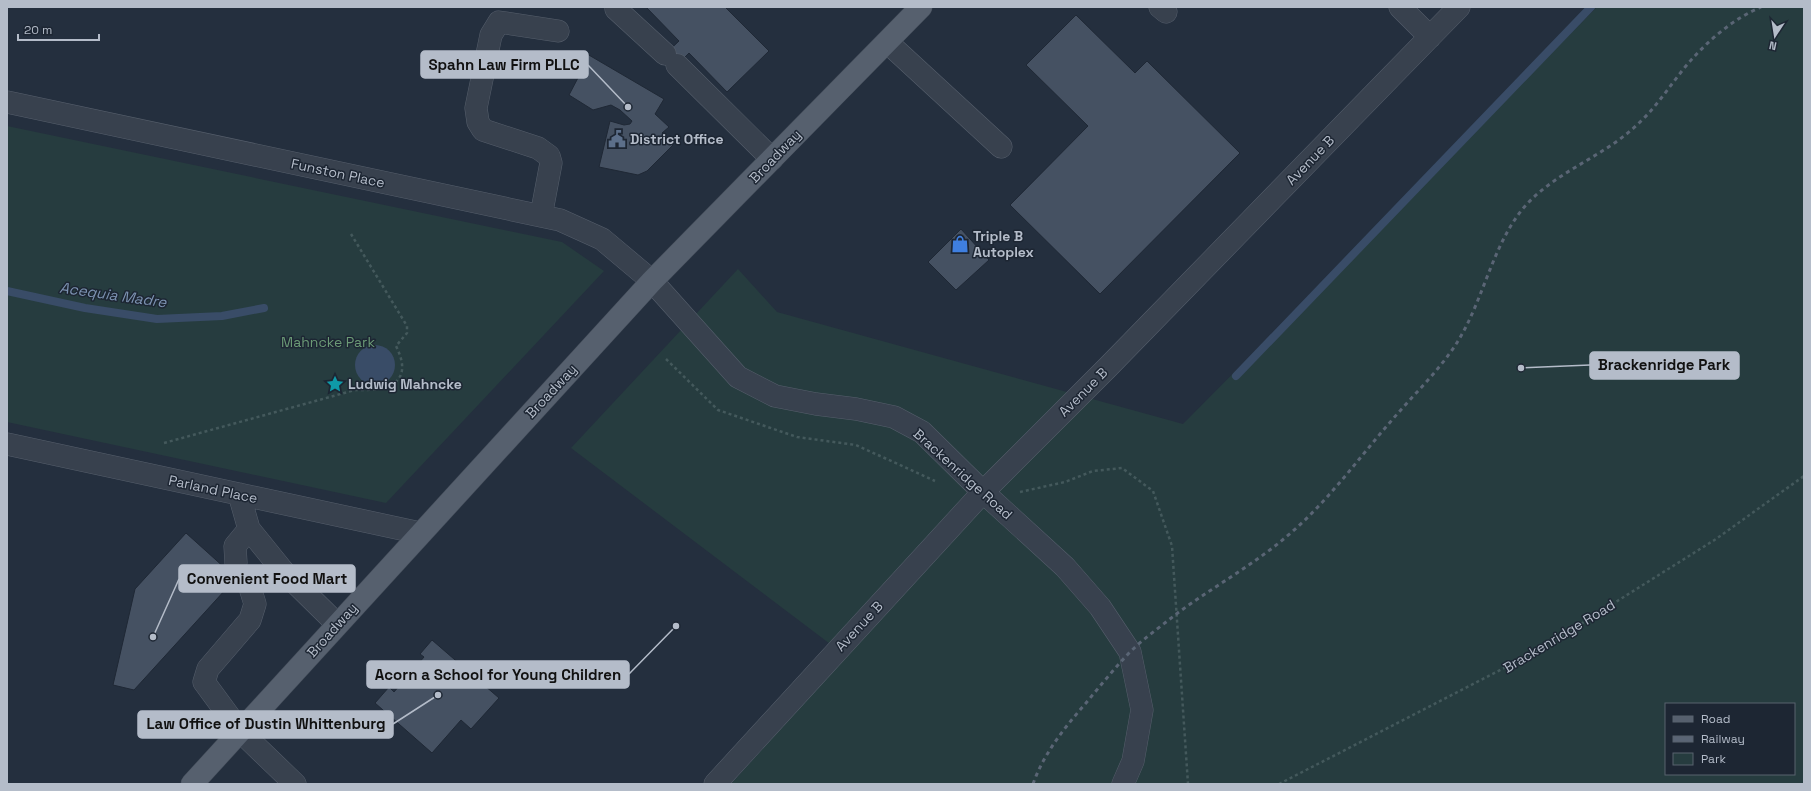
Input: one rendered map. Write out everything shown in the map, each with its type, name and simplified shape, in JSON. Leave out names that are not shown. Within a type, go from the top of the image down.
[{"type":"main road","name":"Broadway","points":[[192,784],[652,281],[921,7]]},
{"type":"street","points":[[618,7],[616,9],[671,60],[772,159]]},
{"type":"street","points":[[1400,7],[1430,37]]},
{"type":"street","name":"Avenue B","points":[[714,784],[983,492],[1108,367],[1459,7]]},
{"type":"street","points":[[541,216],[551,163],[550,156],[538,148],[483,130],[478,122],[476,108],[491,34],[499,22],[558,31]]},
{"type":"street","points":[[887,42],[1001,147]]},
{"type":"street","name":"Funston Place","points":[[7,102],[560,220],[602,239],[652,281]]},
{"type":"street","name":"Brackenridge Road","points":[[652,281],[738,377],[775,396],[816,404],[856,409],[894,417],[922,432],[983,492],[1065,567],[1100,607],[1130,652],[1142,710],[1133,761],[1123,784]]},
{"type":"street","name":"Parland Place","points":[[7,444],[420,533]]},
{"type":"street","points":[[239,494],[250,529],[283,571],[337,624]]},
{"type":"street","points":[[250,529],[235,546],[242,572],[255,604],[250,620],[208,669],[204,682],[240,731],[295,784]]},
{"type":"path","points":[[164,443],[355,390],[386,388],[396,382],[401,372],[401,357],[396,346],[407,333],[407,326],[351,234]]},
{"type":"path","points":[[666,359],[718,410],[796,437],[856,445],[935,481]]},
{"type":"path","points":[[1014,494],[1064,482],[1093,471],[1122,468],[1153,491],[1172,546],[1188,784]]},
{"type":"path","name":"Brackenridge Road","points":[[1279,784],[1541,649],[1716,539],[1804,476]]},
{"type":"green space","points":[[1597,7],[1804,7],[1804,784],[731,784],[846,656],[571,448],[738,269],[777,312],[1183,424]]},
{"type":"green space","name":"Mahncke Park","points":[[7,126],[562,242],[604,271],[386,503],[7,422]]},
{"type":"water","points":[[379,345],[386,348],[392,354],[395,365],[394,373],[386,382],[379,385],[371,385],[364,382],[356,373],[355,361],[358,354],[367,346]]},
{"type":"building","points":[[646,7],[725,7],[769,51],[727,92],[689,53],[671,71],[660,59],[679,41]]},
{"type":"building","points":[[1076,15],[1135,73],[1147,61],[1240,153],[1100,294],[1010,205],[1088,126],[1026,65]]},
{"type":"building","points":[[582,51],[664,99],[655,114],[669,127],[662,133],[673,145],[647,171],[638,175],[599,167],[610,121],[624,125],[630,124],[632,121],[620,110],[611,105],[593,110],[569,95],[580,74],[572,71]]},
{"type":"building","name":"Triple B Autoplex","points":[[961,229],[989,260],[956,290],[928,262]]},
{"type":"building","points":[[186,533],[236,578],[134,690],[113,685],[135,589]]},
{"type":"building","points":[[432,640],[499,698],[471,729],[461,720],[432,753],[375,703],[389,687],[394,692],[424,657],[420,654]]},
{"type":"waterway","points":[[1236,376],[1591,7]]},
{"type":"waterway","name":"Acequia Madre","points":[[7,291],[85,308],[157,319],[222,316],[264,308]]},
{"type":"railway","points":[[1033,784],[1049,751],[1070,721],[1129,653],[1175,615],[1273,548],[1301,524],[1328,496],[1435,372],[1451,352],[1467,325],[1505,236],[1526,205],[1567,172],[1627,134],[1647,115],[1685,67],[1707,44],[1724,29],[1761,7]]},
{"type":"place","name":"Spahn Law Firm PLLC","points":[[628,107]]},
{"type":"place","name":"District Office","points":[[617,139]]},
{"type":"place","name":"Triple B Autoplex","points":[[960,244]]},
{"type":"place","name":"Brackenridge Park","points":[[1521,368]]},
{"type":"place","name":"Ludwig Mahncke","points":[[335,384]]},
{"type":"place","name":"Acorn a School for Young Children","points":[[676,626]]},
{"type":"place","name":"Convenient Food Mart","points":[[153,637]]},
{"type":"place","name":"Law Office of Dustin Whittenburg","points":[[438,695]]}]
